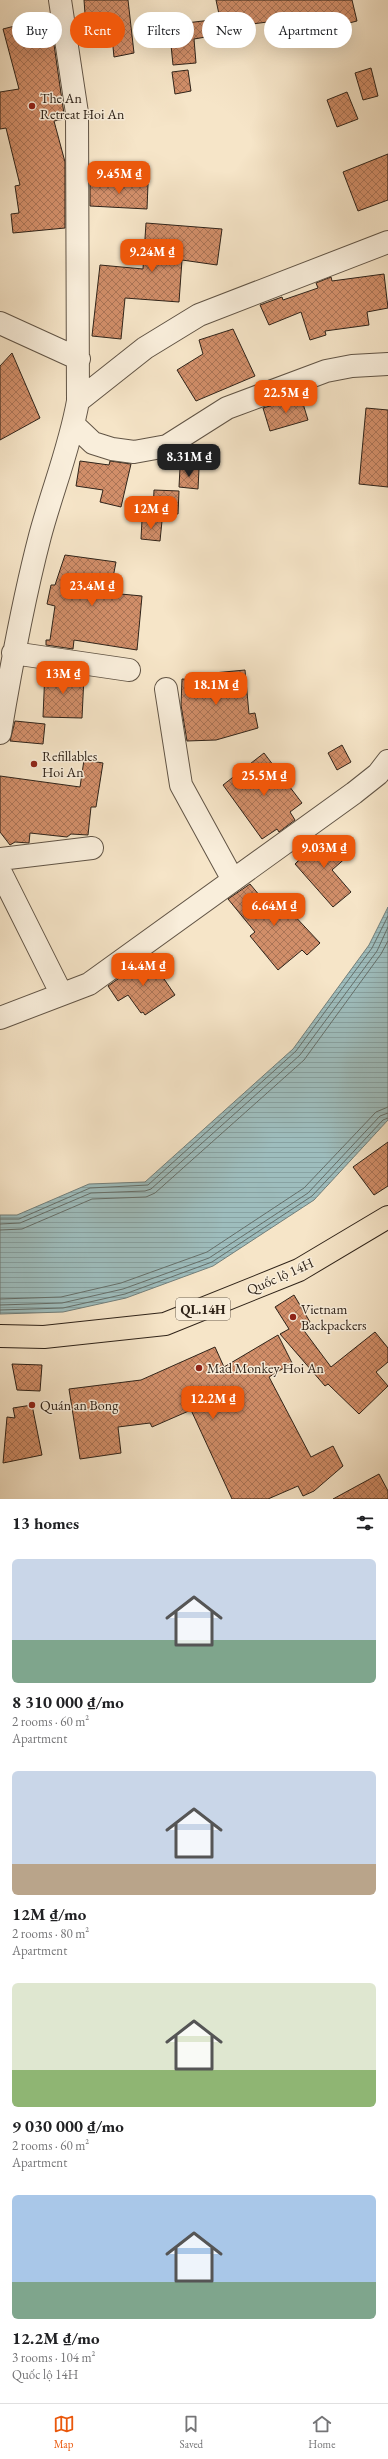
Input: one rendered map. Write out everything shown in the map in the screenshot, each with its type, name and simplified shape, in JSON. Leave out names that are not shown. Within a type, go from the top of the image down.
[{"type":"main road","name":"Quốc lộ 14H","points":[[0,1336],[44,1337],[165,1324],[299,1270],[388,1217]]},
{"type":"street","points":[[0,733],[2,710],[13,653],[40,535],[74,425],[78,401],[77,113],[60,0]]},
{"type":"street","points":[[78,401],[145,348],[199,315],[388,242]]},
{"type":"street","points":[[0,324],[79,359]]},
{"type":"street","points":[[74,425],[93,443],[112,449],[134,452],[167,446],[190,433],[227,408],[326,371],[352,366],[388,364]]},
{"type":"street","points":[[13,653],[129,670]]},
{"type":"street","points":[[166,689],[181,785],[232,880]]},
{"type":"street","points":[[0,1018],[89,984],[354,793],[378,774],[388,761]]},
{"type":"street","points":[[0,859],[92,848]]},
{"type":"street","points":[[0,871],[61,994]]},
{"type":"water","points":[[388,907],[388,1120],[314,1200],[213,1266],[126,1298],[63,1312],[0,1314],[0,1215],[17,1215],[89,1184],[145,1182],[293,1049],[369,945]]},
{"type":"building","points":[[84,0],[128,0],[134,53],[114,57],[113,48],[125,48],[125,12],[85,12]]},
{"type":"building","points":[[216,0],[352,0],[357,21],[352,22],[352,12],[264,12],[264,22],[256,23],[256,12],[219,12]]},
{"type":"building","points":[[202,21],[202,38],[194,39],[194,22]]},
{"type":"building","points":[[12,27],[12,48],[55,48],[65,119],[54,121],[65,162],[65,228],[13,233],[11,214],[19,213],[15,186],[20,185],[6,128],[0,129],[0,92],[19,89],[3,29]]},
{"type":"building","points":[[194,39],[196,63],[173,65],[171,48],[194,48]]},
{"type":"building","points":[[371,68],[378,96],[363,100],[355,73]]},
{"type":"building","points":[[188,70],[191,91],[175,94],[172,72]]},
{"type":"building","points":[[347,92],[358,119],[337,127],[327,100]]},
{"type":"building","points":[[388,154],[388,200],[358,211],[343,172]]},
{"type":"building","points":[[90,181],[148,184],[147,209],[90,206]]},
{"type":"building","points":[[146,223],[222,229],[217,265],[182,260],[179,302],[125,298],[121,339],[92,336],[100,265],[143,269]]},
{"type":"building","points":[[384,274],[388,308],[367,312],[369,325],[325,331],[326,335],[310,340],[301,312],[269,325],[260,305],[282,297],[283,300],[318,288],[316,283],[331,277],[332,281]]},
{"type":"building","points":[[233,329],[255,376],[196,401],[177,370],[203,354],[199,340]]},
{"type":"building","points":[[12,353],[40,418],[0,440],[0,366]]},
{"type":"building","points":[[301,397],[308,420],[270,431],[263,408]]},
{"type":"building","points":[[366,408],[388,410],[388,487],[359,484]]},
{"type":"building","points":[[80,461],[109,465],[110,461],[131,464],[121,507],[100,502],[103,490],[76,486]]},
{"type":"building","points":[[180,468],[199,469],[198,489],[179,487]]},
{"type":"building","points":[[154,490],[179,491],[178,514],[153,513]]},
{"type":"building","points":[[142,520],[162,521],[160,541],[141,539]]},
{"type":"building","points":[[65,555],[116,562],[110,593],[142,596],[137,650],[74,640],[73,649],[46,645],[46,640],[50,640],[55,606],[47,604],[51,585],[55,585]]},
{"type":"building","points":[[45,670],[84,676],[82,718],[43,717]]},
{"type":"building","points":[[245,670],[249,714],[255,713],[258,728],[216,740],[187,741],[181,705],[182,679],[202,680],[203,674]]},
{"type":"building","points":[[15,721],[45,724],[43,744],[10,741]]},
{"type":"building","points":[[342,745],[351,762],[337,770],[328,753]]},
{"type":"building","points":[[264,753],[302,803],[290,812],[295,820],[279,832],[277,829],[262,839],[223,785]]},
{"type":"building","points":[[84,760],[103,763],[96,807],[91,807],[88,835],[71,834],[67,837],[30,833],[29,843],[15,842],[10,845],[0,832],[0,776],[80,787]]},
{"type":"building","points":[[321,839],[327,847],[336,839],[349,855],[332,870],[351,892],[333,907],[295,864],[299,860],[293,852],[309,841],[313,846]]},
{"type":"building","points":[[250,884],[265,902],[274,894],[320,943],[307,955],[302,950],[278,970],[250,936],[255,932],[228,899]]},
{"type":"building","points":[[149,957],[175,995],[145,1015],[143,1012],[141,1013],[128,995],[118,1001],[108,986]]},
{"type":"building","points":[[388,1142],[388,1186],[374,1195],[353,1167]]},
{"type":"building","points":[[294,1295],[310,1322],[302,1328],[331,1367],[375,1332],[388,1348],[388,1362],[376,1372],[388,1386],[359,1414],[328,1384],[325,1386],[280,1334],[289,1329],[275,1307]]},
{"type":"building","points":[[278,1335],[292,1363],[269,1377],[311,1457],[333,1446],[343,1466],[314,1491],[303,1496],[298,1486],[268,1499],[232,1499],[191,1410],[152,1427],[150,1423],[118,1427],[121,1453],[80,1459],[69,1389],[141,1380],[215,1347],[224,1367]]},
{"type":"building","points":[[12,1364],[42,1365],[40,1391],[17,1390]]},
{"type":"building","points":[[32,1405],[42,1455],[3,1463],[7,1417],[15,1418],[13,1408]]},
{"type":"building","points":[[379,1474],[388,1491],[388,1499],[333,1499]]},
{"type":"place","name":"The An Retreat Hoi An","points":[[32,106]]},
{"type":"place","name":"Refillables Hoi An","points":[[34,764]]},
{"type":"place","name":"Vietnam Backpackers","points":[[293,1317]]},
{"type":"place","name":"Mad Monkey Hoi An","points":[[199,1368]]},
{"type":"place","name":"Quán an Bong","points":[[32,1405]]}]
